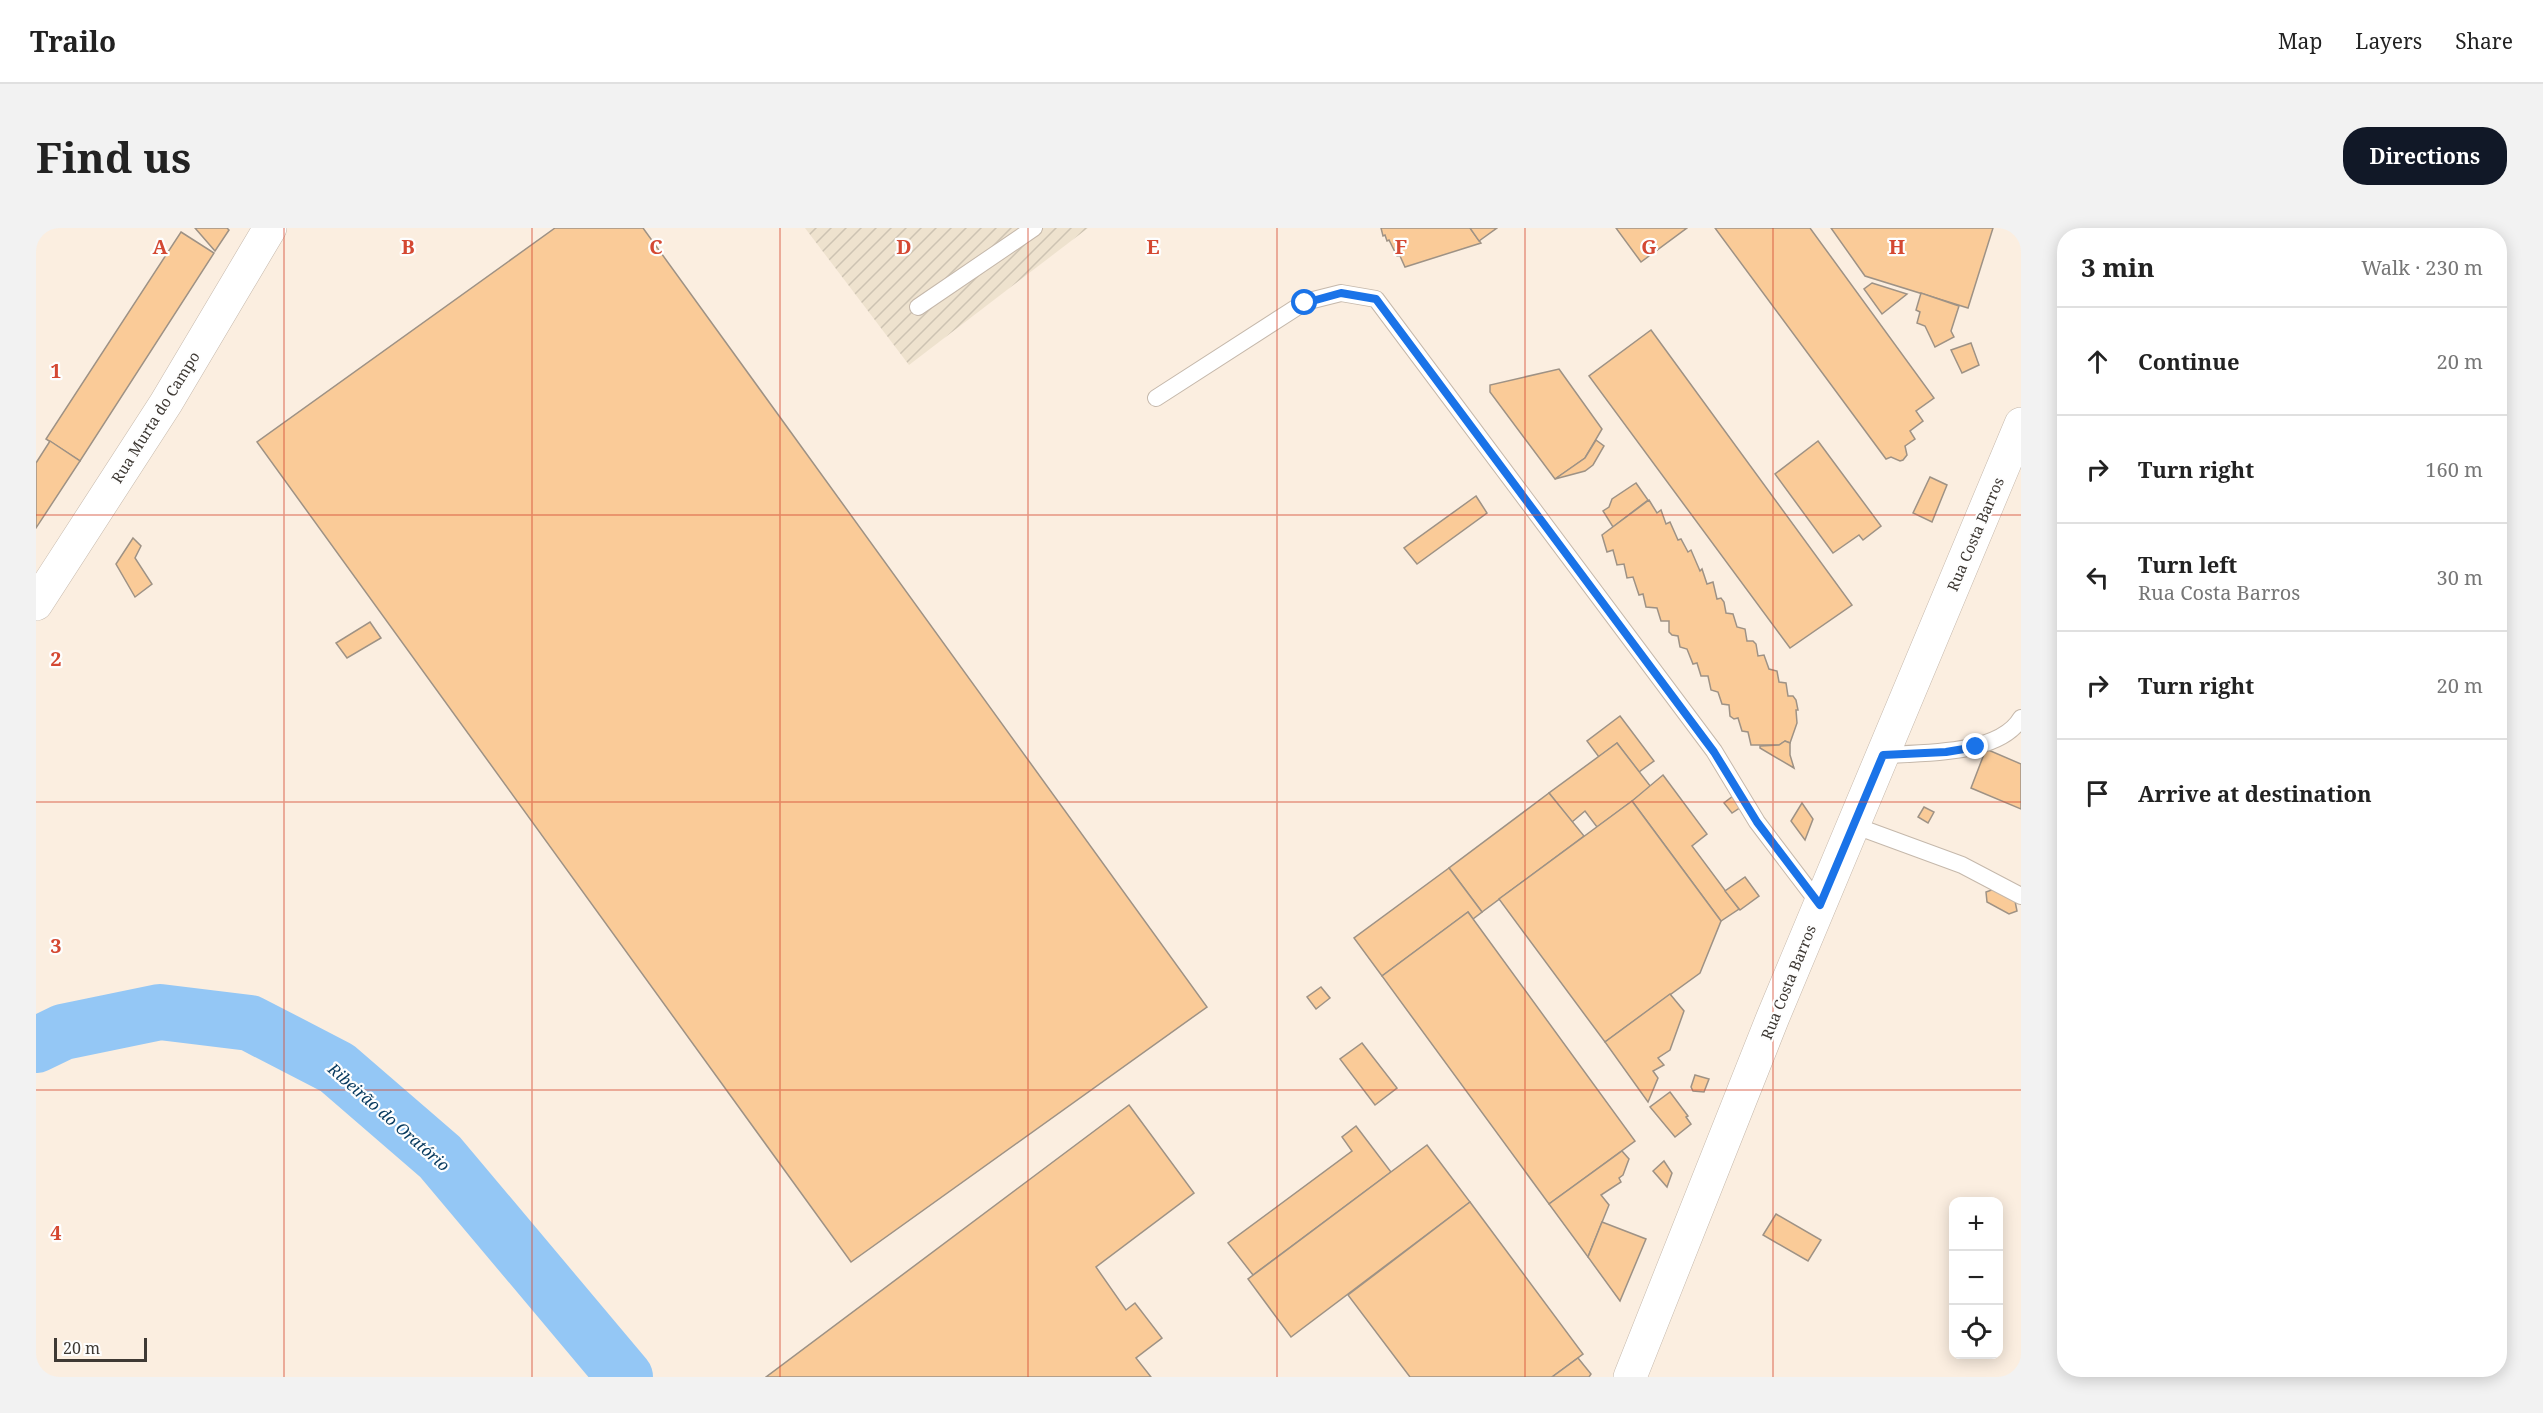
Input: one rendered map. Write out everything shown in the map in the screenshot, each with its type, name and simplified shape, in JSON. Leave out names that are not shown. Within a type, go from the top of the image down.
[{"type":"main road","name":"Rua Murta do Campo","points":[[36,604],[166,403],[270,228]]},
{"type":"main road","name":"Rua Costa Barros","points":[[1630,1377],[1820,905],[2021,424]]},
{"type":"lane","points":[[918,307],[1034,228]]},
{"type":"lane","points":[[1155,398],[1305,303],[1341,293],[1376,299],[1714,752],[1757,822],[1820,905]]},
{"type":"lane","points":[[1883,755],[1946,752],[1976,747],[2015,729],[2021,718]]},
{"type":"lane","points":[[1853,825],[1962,865],[2021,896]]},
{"type":"shaded area","points":[[805,228],[1088,228],[909,365]]},
{"type":"building","points":[[195,228],[227,228],[229,230],[215,251]]},
{"type":"building","points":[[555,228],[643,228],[1207,1007],[851,1262],[257,442]]},
{"type":"building","points":[[1381,228],[1470,228],[1481,243],[1405,267],[1389,240],[1387,241],[1385,235],[1383,236]]},
{"type":"building","points":[[1470,228],[1497,228],[1479,241]]},
{"type":"building","points":[[1616,228],[1687,228],[1641,262]]},
{"type":"building","points":[[1715,228],[1810,228],[1934,398],[1916,411],[1923,421],[1910,431],[1915,439],[1905,446],[1907,455],[1903,460],[1891,457],[1886,459]]},
{"type":"building","points":[[1831,228],[1993,228],[1968,308],[1865,276]]},
{"type":"building","points":[[181,232],[214,253],[80,461],[46,439]]},
{"type":"building","points":[[1872,283],[1907,294],[1882,314],[1864,289]]},
{"type":"building","points":[[1921,293],[1959,306],[1951,331],[1954,337],[1935,347],[1925,326],[1917,323],[1920,312],[1916,310]]},
{"type":"building","points":[[1651,330],[1852,605],[1790,648],[1589,376]]},
{"type":"building","points":[[1971,343],[1979,365],[1962,373],[1951,350]]},
{"type":"building","points":[[1559,369],[1602,429],[1585,458],[1555,479],[1490,392],[1490,385]]},
{"type":"building","points":[[1596,440],[1604,446],[1593,465],[1585,471],[1555,479],[1585,458]]},
{"type":"building","points":[[50,441],[80,461],[36,528],[36,463]]},
{"type":"building","points":[[1818,441],[1881,526],[1863,540],[1859,535],[1833,553],[1775,474]]},
{"type":"building","points":[[1930,477],[1947,485],[1932,522],[1913,513]]},
{"type":"building","points":[[1636,483],[1648,500],[1613,527],[1603,511],[1609,507],[1612,499]]},
{"type":"building","points":[[1476,496],[1487,513],[1417,564],[1404,548]]},
{"type":"building","points":[[1649,500],[1657,513],[1661,510],[1666,524],[1670,522],[1678,540],[1681,539],[1688,552],[1691,550],[1700,571],[1702,569],[1707,584],[1713,582],[1717,599],[1721,598],[1724,602],[1726,613],[1733,614],[1737,627],[1745,629],[1747,641],[1753,641],[1756,644],[1758,656],[1764,655],[1769,669],[1777,671],[1779,682],[1786,683],[1788,696],[1793,696],[1796,700],[1797,723],[1790,743],[1785,741],[1779,745],[1751,745],[1748,732],[1742,731],[1738,718],[1734,719],[1730,716],[1729,705],[1722,704],[1718,692],[1711,690],[1708,676],[1701,676],[1697,663],[1693,664],[1687,649],[1680,647],[1678,636],[1669,632],[1669,621],[1661,621],[1657,608],[1646,607],[1643,594],[1639,595],[1633,577],[1627,578],[1624,564],[1617,565],[1613,550],[1607,552],[1602,535]]},
{"type":"building","points":[[133,538],[141,546],[135,558],[152,584],[135,597],[116,564]]},
{"type":"building","points":[[370,622],[381,638],[347,658],[336,643]]},
{"type":"building","points":[[1620,716],[1654,761],[1639,772],[1617,743],[1599,757],[1587,741]]},
{"type":"building","points":[[1785,741],[1790,743],[1790,755],[1794,768],[1760,748],[1760,746],[1779,745]]},
{"type":"building","points":[[1617,743],[1651,787],[1597,827],[1585,811],[1572,822],[1549,793]]},
{"type":"building","points":[[1986,749],[2021,764],[2021,809],[1971,788]]},
{"type":"building","points":[[1663,775],[1707,834],[1692,846],[1739,909],[1721,921],[1632,801]]},
{"type":"building","points":[[1549,793],[1584,836],[1482,912],[1449,868]]},
{"type":"building","points":[[1733,796],[1741,807],[1732,813],[1724,803]]},
{"type":"building","points":[[1632,801],[1721,921],[1700,973],[1605,1042],[1499,899]]},
{"type":"building","points":[[1802,803],[1813,819],[1805,840],[1791,821]]},
{"type":"building","points":[[1924,807],[1934,812],[1928,823],[1918,817]]},
{"type":"building","points":[[1449,868],[1482,912],[1473,919],[1468,912],[1382,976],[1354,938]]},
{"type":"building","points":[[1745,877],[1759,896],[1740,910],[1725,891]]},
{"type":"building","points":[[1994,889],[2015,901],[2017,911],[2009,914],[1987,902],[1986,892]]},
{"type":"building","points":[[1468,912],[1635,1141],[1549,1204],[1382,976]]},
{"type":"building","points":[[1321,987],[1330,998],[1316,1009],[1307,997]]},
{"type":"building","points":[[1670,994],[1684,1011],[1670,1050],[1658,1058],[1664,1065],[1653,1071],[1658,1078],[1648,1102],[1605,1042]]},
{"type":"building","points":[[1362,1043],[1397,1088],[1375,1105],[1340,1059]]},
{"type":"building","points":[[1695,1075],[1709,1079],[1704,1092],[1693,1091],[1691,1087]]},
{"type":"building","points":[[1670,1092],[1688,1116],[1686,1117],[1691,1124],[1675,1137],[1650,1107]]},
{"type":"building","points":[[1129,1105],[1194,1193],[1096,1267],[1126,1310],[1135,1303],[1162,1338],[1136,1358],[1151,1377],[766,1377]]},
{"type":"building","points":[[1356,1126],[1391,1172],[1253,1275],[1228,1243],[1352,1151],[1342,1137]]},
{"type":"building","points":[[1427,1145],[1470,1202],[1291,1337],[1248,1279]]},
{"type":"building","points":[[1622,1151],[1629,1159],[1623,1175],[1619,1178],[1621,1182],[1601,1195],[1609,1205],[1588,1257],[1549,1204]]},
{"type":"building","points":[[1664,1161],[1672,1173],[1667,1187],[1653,1171]]},
{"type":"building","points":[[1470,1202],[1583,1354],[1552,1377],[1410,1377],[1348,1295]]},
{"type":"building","points":[[1776,1214],[1821,1240],[1808,1261],[1763,1235]]},
{"type":"building","points":[[1602,1222],[1646,1239],[1620,1301],[1588,1257]]},
{"type":"building","points":[[1578,1358],[1591,1374],[1589,1377],[1552,1377]]},
{"type":"waterway","name":"Ribeirão do Oratório","points":[[36,1045],[63,1032],[160,1012],[250,1023],[337,1068],[440,1157],[625,1377]]},
{"type":"route","points":[[1305,303],[1341,293],[1376,299],[1714,752],[1757,822],[1820,905],[1883,755],[1946,752],[1976,747]]}]
